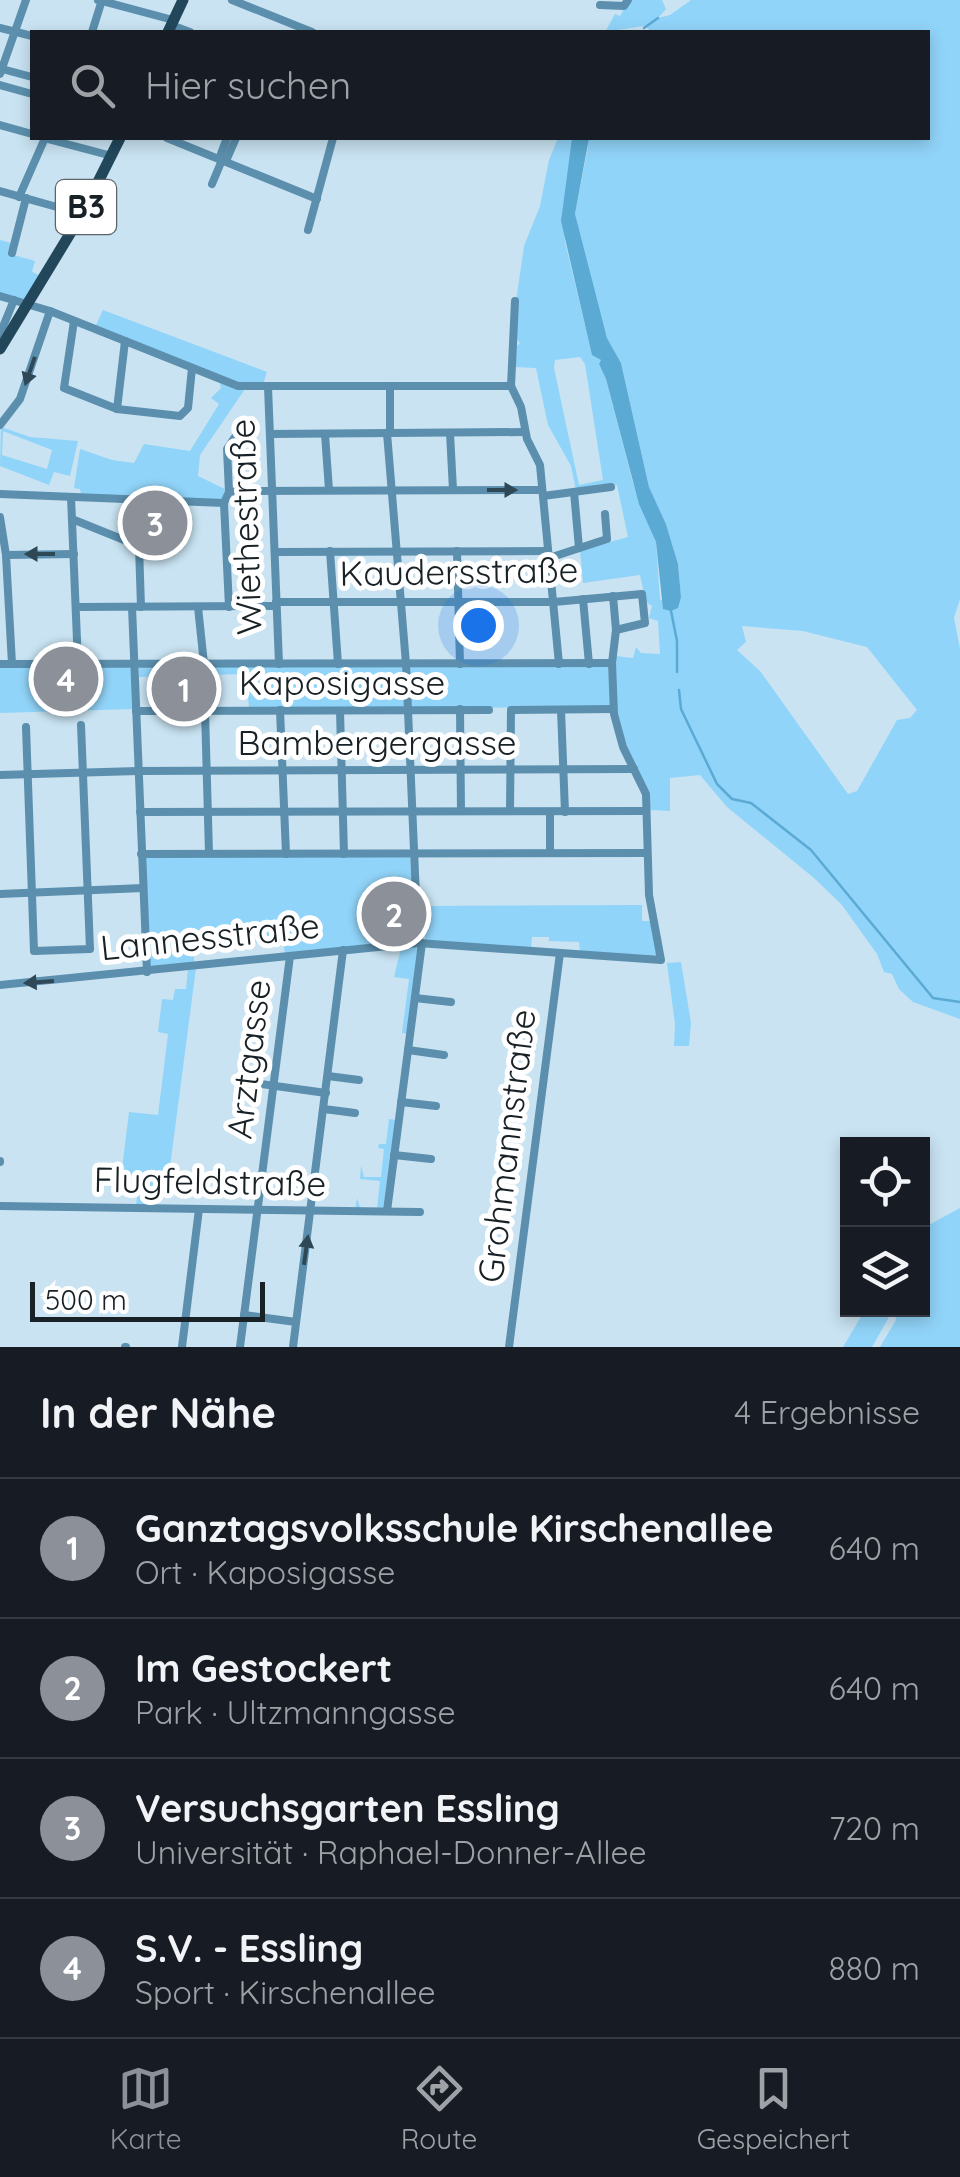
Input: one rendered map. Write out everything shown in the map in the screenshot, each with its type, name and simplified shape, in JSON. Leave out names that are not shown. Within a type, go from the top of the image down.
[{"type":"main road","points":[[171,26],[182,0]]},
{"type":"main road","name":"B3","points":[[0,349],[20,301],[82,214],[119,140]]},
{"type":"street","points":[[26,0],[1,72],[30,77]]},
{"type":"street","points":[[92,30],[100,0],[171,26]]},
{"type":"street","points":[[232,0],[307,30]]},
{"type":"street","points":[[600,5],[624,6],[628,0]]},
{"type":"street","points":[[274,30],[279,19]]},
{"type":"street","points":[[0,28],[30,36]]},
{"type":"street","points":[[0,85],[30,93]]},
{"type":"street","points":[[0,126],[30,134]]},
{"type":"street","points":[[12,253],[22,197],[44,140]]},
{"type":"street","points":[[52,140],[112,156]]},
{"type":"street","points":[[172,140],[316,199]]},
{"type":"street","points":[[212,184],[227,140]]},
{"type":"street","points":[[222,160],[235,140]]},
{"type":"street","points":[[308,230],[332,140]]},
{"type":"street","points":[[0,191],[82,214]]},
{"type":"street","points":[[0,296],[238,386],[512,386]]},
{"type":"street","points":[[0,334],[20,301]]},
{"type":"street","points":[[515,301],[512,386],[538,460],[559,664]]},
{"type":"street","points":[[0,426],[20,400],[50,312]]},
{"type":"street","points":[[74,321],[64,388],[116,409],[175,417],[183,414],[188,408],[192,368]]},
{"type":"street","points":[[116,409],[126,341]]},
{"type":"street","points":[[387,1212],[420,943],[406,664],[388,433],[390,386]]},
{"type":"street","name":"Wiethestraße","points":[[268,387],[279,664]]},
{"type":"street","points":[[229,606],[224,503],[229,492],[227,449],[240,431]]},
{"type":"street","points":[[270,434],[525,432]]},
{"type":"street","points":[[450,433],[453,490]]},
{"type":"street","points":[[326,434],[329,490]]},
{"type":"street","points":[[229,492],[543,493],[611,486]]},
{"type":"street","points":[[574,492],[579,548]]},
{"type":"street","points":[[0,494],[224,503]]},
{"type":"street","points":[[71,497],[78,664]]},
{"type":"street","points":[[274,552],[548,554],[607,540],[605,514]]},
{"type":"street","points":[[0,517],[12,664]]},
{"type":"street","points":[[72,519],[139,546],[135,663],[147,972]]},
{"type":"street","points":[[330,551],[338,664]]},
{"type":"street","points":[[457,551],[460,664]]},
{"type":"street","points":[[6,555],[74,554]]},
{"type":"street","name":"Kaudersstraße","points":[[76,606],[554,602],[642,594],[645,623],[616,630]]},
{"type":"street","points":[[142,854],[647,853],[646,794],[624,748],[613,709],[616,630],[612,596]]},
{"type":"street","points":[[583,599],[589,664]]},
{"type":"street","points":[[198,607],[204,664]]},
{"type":"street","points":[[0,664],[612,663]]},
{"type":"street","points":[[460,709],[461,811]]},
{"type":"street","points":[[510,811],[511,710],[613,709]]},
{"type":"street","points":[[280,710],[286,854]]},
{"type":"street","points":[[340,710],[344,854]]},
{"type":"street","name":"Kaposigasse","points":[[136,711],[489,710]]},
{"type":"street","points":[[561,710],[565,812]]},
{"type":"street","points":[[204,711],[209,853]]},
{"type":"street","points":[[26,727],[34,951],[90,949],[81,724]]},
{"type":"street","name":"Bambergergasse","points":[[0,775],[206,770],[634,769]]},
{"type":"street","points":[[140,812],[646,811]]},
{"type":"street","points":[[550,812],[550,853]]},
{"type":"street","name":"Lannesstraße","points":[[0,985],[420,943],[658,962],[662,956],[650,904],[647,853]]},
{"type":"street","points":[[0,894],[142,888]]},
{"type":"street","points":[[293,1347],[343,950]]},
{"type":"street","name":"Grohmannstraße","points":[[509,1347],[560,953]]},
{"type":"street","name":"Arztgasse","points":[[240,1347],[290,956]]},
{"type":"street","points":[[415,998],[451,1002]]},
{"type":"street","points":[[408,1050],[444,1055]]},
{"type":"street","points":[[328,1076],[359,1080]]},
{"type":"street","points":[[240,1082],[326,1092]]},
{"type":"street","points":[[401,1102],[436,1106]]},
{"type":"street","points":[[324,1109],[355,1114]]},
{"type":"street","points":[[394,1155],[431,1159]]},
{"type":"street","name":"Flugfeldstraße","points":[[0,1206],[420,1212]]},
{"type":"street","points":[[182,1347],[199,1209]]},
{"type":"street","points":[[244,1315],[296,1322]]},
{"type":"shaded area","points":[[629,0],[662,0],[666,9],[658,18],[670,15],[691,0],[960,0],[960,599],[954,618],[960,649],[960,1019],[913,1002],[899,989],[842,905],[727,807],[700,775],[670,778],[670,811],[649,810],[615,711],[615,656],[633,658],[636,647],[641,653],[660,654],[658,621],[649,618],[652,606],[646,602],[640,575],[583,583],[580,550],[628,537],[617,485],[576,490],[571,466],[548,425],[536,368],[514,367],[520,343],[516,339],[516,301],[524,246],[540,206],[557,140],[573,140],[563,207],[565,242],[592,354],[601,360],[633,483],[656,542],[660,600],[681,597],[678,564],[649,487],[621,363],[607,338],[580,241],[575,214],[586,140],[930,140],[930,30],[649,30],[644,26],[606,30],[615,14],[620,16]],"holes":[[[580,357],[585,364],[603,480],[579,485],[554,368],[555,360]],[[742,626],[803,631],[867,647],[917,710],[910,718],[897,720],[857,791],[848,794],[760,671],[737,650],[746,642]]]},
{"type":"shaded area","points":[[572,140],[589,140],[575,214],[607,338],[621,363],[649,487],[678,564],[681,597],[678,608],[671,611],[663,609],[656,542],[639,504],[601,360],[592,355],[561,221]]},
{"type":"shaded area","points":[[0,240],[11,243],[10,254],[35,261],[32,272],[39,275],[25,300],[0,293]]},
{"type":"shaded area","points":[[103,310],[267,372],[263,384],[240,384],[95,327]]},
{"type":"shaded area","points":[[220,383],[245,389],[200,455],[198,476],[225,489],[223,501],[81,494],[80,489],[74,488],[80,449],[134,463],[144,444],[190,451],[219,404],[211,398],[221,388]]},
{"type":"shaded area","points":[[1,427],[30,437],[78,441],[70,476],[54,472],[49,485],[0,466]],"holes":[[[3,431],[52,450],[47,469],[2,455]]]},
{"type":"shaded area","points":[[608,665],[611,707],[409,708],[408,667]]},
{"type":"shaded area","points":[[402,666],[403,708],[249,708],[246,674],[139,677],[139,667]]},
{"type":"shaded area","points":[[0,667],[132,667],[133,709],[0,713]]},
{"type":"shaded area","points":[[143,856],[410,856],[413,906],[642,905],[642,921],[652,921],[657,961],[580,952],[579,942],[549,941],[549,937],[532,937],[531,949],[425,941],[425,923],[415,922],[414,932],[377,935],[377,944],[285,954],[283,941],[222,946],[213,942],[194,943],[194,963],[149,968]]},
{"type":"shaded area","points":[[413,945],[420,950],[409,1034],[402,1033],[409,979],[394,977],[401,948]]},
{"type":"shaded area","points":[[681,962],[691,1023],[689,1046],[674,1046],[667,963]]},
{"type":"shaded area","points":[[196,968],[167,1190],[149,1188],[147,1206],[136,1206],[139,1182],[121,1177],[129,1112],[158,1115],[168,1034],[158,1032],[162,999],[173,1000],[175,989],[186,989],[188,969]]},
{"type":"shaded area","points":[[389,1119],[397,1120],[385,1208],[377,1209],[380,1181],[360,1179],[361,1166],[364,1177],[381,1177],[384,1149],[378,1148],[379,1144],[386,1144]]},
{"type":"shaded area","points":[[960,1208],[960,1347],[880,1347],[896,1317],[930,1317],[930,1224]]},
{"type":"shaded area","points":[[861,1317],[889,1317],[872,1347],[843,1347]]},
{"type":"waterway","points":[[644,28],[658,18]]},
{"type":"waterway","points":[[671,611],[677,641],[677,672]]},
{"type":"waterway","points":[[679,690],[681,709],[717,784],[732,799],[751,803],[811,850],[933,998],[960,1002]]},
{"type":"place","name":"Versuchsgarten Essling","points":[[155,523]]},
{"type":"place","name":"S.V. - Essling","points":[[66,679]]},
{"type":"place","name":"Ganztagsvolksschule Kirschenallee","points":[[184,689]]},
{"type":"place","name":"Im Gestockert","points":[[394,914]]}]
